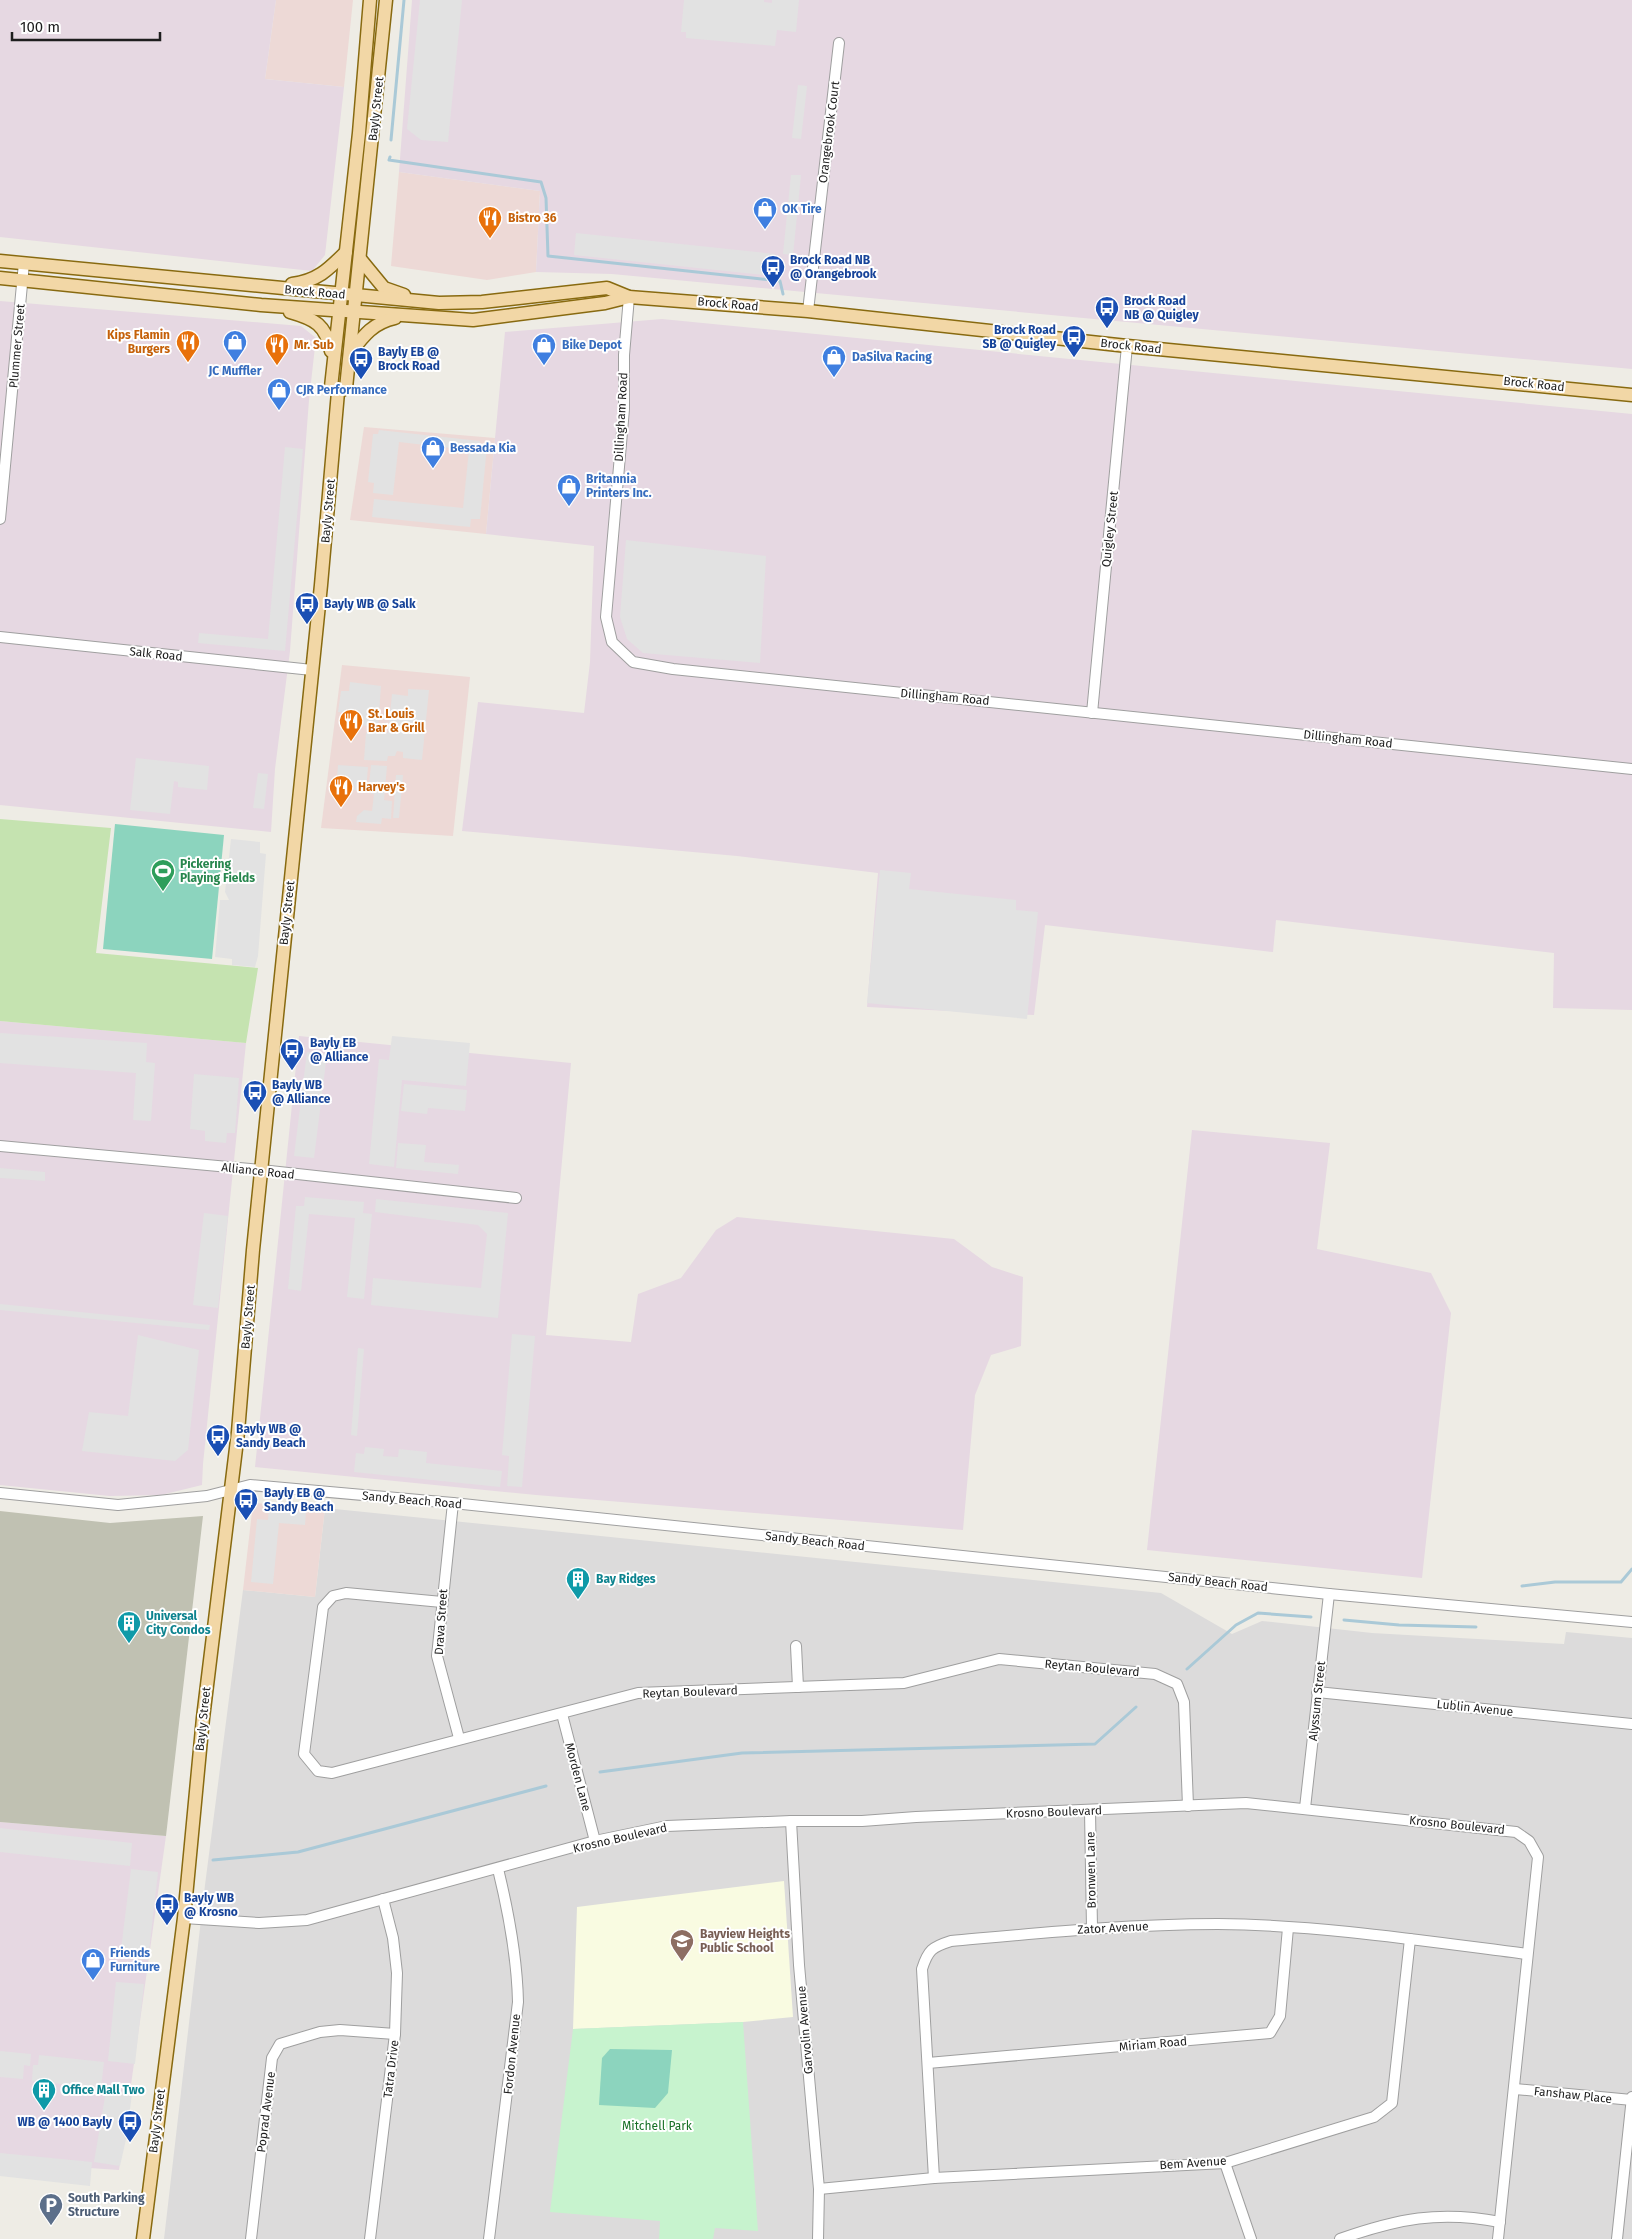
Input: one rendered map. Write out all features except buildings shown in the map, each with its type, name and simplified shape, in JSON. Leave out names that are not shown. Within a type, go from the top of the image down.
[{"type":"main road","name":"Bayly Street","points":[[338,392],[331,387],[333,360],[342,294],[370,0]]},
{"type":"main road","name":"Bayly Street","points":[[338,392],[346,388],[361,260],[386,0]]},
{"type":"main road","points":[[266,287],[309,282],[328,270],[346,252]]},
{"type":"main road","name":"Brock Road","points":[[0,260],[439,303],[482,302],[607,288],[629,297],[808,311],[1128,346],[1632,395]]},
{"type":"main road","points":[[361,260],[384,288],[399,294],[439,303]]},
{"type":"main road","name":"Brock Road","points":[[0,278],[261,305],[473,320],[605,303],[629,297]]},
{"type":"main road","points":[[261,305],[306,317],[325,330],[333,360]]},
{"type":"main road","points":[[350,353],[368,330],[385,321],[405,316]]},
{"type":"main road","name":"Bayly Street","points":[[143,2239],[184,1918],[203,1718],[231,1489],[338,392]]},
{"type":"street","name":"Orangebrook Court","points":[[808,311],[839,43]]},
{"type":"street","name":"Plummer Street","points":[[0,519],[24,263]]},
{"type":"street","name":"Dillingham Road","points":[[629,297],[624,354],[624,409],[606,617],[612,642],[633,662],[673,669],[1632,769]]},
{"type":"street","name":"Quigley Street","points":[[1092,713],[1128,346]]},
{"type":"street","name":"Salk Road","points":[[0,637],[312,670]]},
{"type":"street","name":"Alliance Road","points":[[0,1146],[262,1170],[516,1198]]},
{"type":"street","name":"Sandy Beach Road","points":[[0,1493],[118,1505],[207,1496],[250,1485],[453,1503],[1329,1594],[1632,1622]]},
{"type":"street","name":"Drava Street","points":[[453,1503],[437,1656],[459,1738]]},
{"type":"street","name":"Reytan Boulevard","points":[[442,1602],[346,1593],[333,1596],[323,1607],[304,1754],[318,1771],[332,1773],[459,1738],[562,1714],[638,1693],[904,1683],[999,1659],[1155,1674],[1167,1677],[1177,1684],[1184,1702],[1188,1806]]},
{"type":"street","name":"Alyssum Street","points":[[1305,1808],[1329,1594]]},
{"type":"street","points":[[796,1646],[798,1687]]},
{"type":"street","name":"Lublin Avenue","points":[[1317,1692],[1632,1724]]},
{"type":"street","name":"Morden Lane","points":[[562,1714],[595,1841]]},
{"type":"street","name":"Krosno Boulevard","points":[[184,1918],[259,1923],[307,1920],[595,1841],[668,1826],[791,1821],[862,1821],[916,1816],[1090,1811],[1246,1803],[1516,1832],[1529,1841],[1538,1857],[1498,2239]]},
{"type":"street","name":"Bronwen Lane","points":[[1090,1811],[1092,1928]]},
{"type":"street","name":"Garvolin Avenue","points":[[791,1821],[799,1966],[818,2189],[818,2239]]},
{"type":"street","name":"Fordon Avenue","points":[[489,2239],[518,2002],[517,1964],[511,1920],[498,1869]]},
{"type":"street","name":"Tatra Drive","points":[[370,2239],[395,2034],[397,1973],[393,1938],[383,1899]]},
{"type":"street","name":"Zator Avenue","points":[[934,2178],[922,1969],[928,1953],[939,1945],[951,1942],[1092,1928],[1219,1924],[1410,1939],[1527,1954]]},
{"type":"street","name":"Miriam Road","points":[[928,2062],[1270,2033],[1280,2016],[1288,1928]]},
{"type":"street","name":"Bem Avenue","points":[[818,2189],[934,2178],[1225,2163],[1374,2117],[1392,2103],[1410,1939]]},
{"type":"street","name":"Poprad Avenue","points":[[250,2239],[272,2058],[280,2044],[320,2032],[340,2030],[395,2034]]},
{"type":"street","name":"Fanshaw Place","points":[[1515,2089],[1632,2100]]},
{"type":"street","points":[[1617,2239],[1629,2164],[1632,2097]]},
{"type":"street","points":[[1225,2163],[1251,2239]]},
{"type":"street","points":[[1340,2239],[1393,2221],[1425,2216],[1500,2222]]},
{"type":"shaded area","points":[[0,0],[276,0],[265,79],[344,87],[325,255],[312,271],[0,237]]},
{"type":"shaded area","points":[[276,0],[353,0],[344,87],[265,79]]},
{"type":"shaded area","points":[[412,0],[1632,0],[1632,369],[612,274],[536,272],[540,191],[399,172]]},
{"type":"shaded area","points":[[420,0],[462,0],[448,142],[421,140],[407,129]]},
{"type":"shaded area","points":[[684,0],[764,0],[764,2],[772,3],[772,0],[799,0],[796,32],[777,30],[775,46],[686,38],[686,32],[681,32]]},
{"type":"shaded area","points":[[798,85],[807,86],[801,139],[792,138]]},
{"type":"shaded area","points":[[399,172],[540,191],[536,272],[487,280],[391,266]]},
{"type":"shaded area","points":[[791,175],[801,175],[793,255],[783,254]]},
{"type":"shaded area","points":[[576,233],[775,254],[773,276],[574,255]]},
{"type":"shaded area","points":[[0,301],[301,326],[316,338],[309,400],[290,651],[275,769],[271,832],[0,805]]},
{"type":"shaded area","points":[[662,319],[1632,414],[1632,1010],[1553,1008],[1554,953],[1276,920],[1273,952],[1045,925],[1034,1015],[867,1007],[878,873],[737,856],[462,831],[478,702],[584,713],[590,662],[594,546],[486,534],[505,332]]},
{"type":"shaded area","points":[[364,427],[495,438],[486,534],[350,520]]},
{"type":"shaded area","points":[[379,430],[480,441],[480,446],[487,446],[480,519],[471,519],[470,527],[372,517],[374,499],[463,508],[469,450],[399,442],[393,495],[373,493],[374,483],[368,482],[373,434],[378,434]]},
{"type":"shaded area","points":[[285,447],[303,449],[285,651],[198,643],[199,633],[268,639]]},
{"type":"shaded area","points":[[626,540],[766,556],[760,663],[643,653],[627,639],[620,617]]},
{"type":"shaded area","points":[[342,665],[470,677],[453,836],[321,828]]},
{"type":"shaded area","points":[[350,682],[381,686],[378,727],[347,724],[348,713],[338,712],[341,691],[349,691]]},
{"type":"shaded area","points":[[408,689],[429,690],[422,760],[403,758],[403,752],[397,751],[395,756],[388,756],[387,761],[364,760],[366,733],[388,733],[392,694],[408,696]]},
{"type":"shaded area","points":[[136,758],[209,766],[207,790],[178,787],[178,782],[174,781],[170,814],[130,810]]},
{"type":"shaded area","points":[[338,765],[368,767],[366,791],[336,789]]},
{"type":"shaded area","points":[[371,765],[387,766],[384,800],[392,801],[391,819],[382,818],[381,824],[356,822],[357,816],[364,810],[372,811],[374,794],[368,793]]},
{"type":"shaded area","points":[[258,773],[268,774],[264,809],[253,808]]},
{"type":"shaded area","points":[[396,775],[403,775],[399,818],[393,818]]},
{"type":"shaded area","points":[[231,839],[260,842],[260,853],[266,854],[258,956],[255,967],[232,965],[232,959],[215,957],[220,900],[229,900],[225,892]]},
{"type":"shaded area","points":[[880,870],[911,873],[909,889],[1016,900],[1016,910],[1038,912],[1027,1019],[867,1003]]},
{"type":"shaded area","points":[[0,1021],[246,1043],[202,1485],[161,1495],[110,1496],[0,1485]]},
{"type":"shaded area","points":[[0,1033],[147,1043],[146,1062],[155,1063],[151,1121],[133,1120],[136,1073],[0,1063]]},
{"type":"shaded area","points":[[299,1036],[571,1063],[546,1335],[631,1342],[638,1294],[681,1278],[716,1230],[737,1217],[954,1239],[992,1267],[1023,1277],[1021,1346],[991,1355],[975,1395],[963,1530],[536,1495],[255,1467]]},
{"type":"shaded area","points":[[392,1036],[470,1043],[466,1086],[402,1080],[394,1167],[369,1164],[379,1059],[389,1060]]},
{"type":"shaded area","points":[[307,1052],[327,1054],[314,1158],[294,1156]]},
{"type":"shaded area","points":[[194,1074],[239,1078],[235,1133],[227,1133],[226,1143],[205,1141],[205,1131],[190,1129]]},
{"type":"shaded area","points":[[404,1084],[467,1090],[465,1111],[428,1108],[427,1114],[401,1111]]},
{"type":"shaded area","points":[[1192,1130],[1330,1143],[1317,1249],[1431,1273],[1451,1313],[1422,1578],[1147,1550]]},
{"type":"shaded area","points":[[398,1143],[426,1145],[424,1162],[459,1165],[458,1174],[396,1168]]},
{"type":"shaded area","points":[[0,1168],[45,1172],[45,1181],[0,1178]]},
{"type":"shaded area","points":[[305,1197],[364,1202],[363,1213],[372,1214],[364,1299],[347,1297],[355,1218],[309,1214],[301,1291],[288,1289],[296,1206],[304,1206]]},
{"type":"shaded area","points":[[376,1199],[508,1213],[498,1318],[371,1305],[373,1278],[481,1288],[487,1234],[478,1225],[375,1212]]},
{"type":"shaded area","points":[[204,1213],[228,1216],[218,1308],[193,1305]]},
{"type":"shaded area","points":[[0,1304],[210,1325],[209,1330],[0,1310]]},
{"type":"shaded area","points":[[512,1334],[535,1336],[522,1487],[507,1486],[509,1456],[502,1455]]},
{"type":"shaded area","points":[[138,1335],[199,1350],[188,1450],[175,1461],[82,1451],[89,1412],[128,1416]]},
{"type":"shaded area","points":[[358,1348],[364,1349],[357,1436],[351,1435]]},
{"type":"shaded area","points":[[365,1447],[384,1449],[383,1456],[398,1457],[399,1449],[427,1452],[426,1463],[502,1471],[500,1487],[354,1472],[356,1453],[364,1454]]},
{"type":"shaded area","points":[[253,1503],[325,1508],[315,1597],[243,1590]]},
{"type":"shaded area","points":[[325,1508],[1161,1593],[1232,1634],[1262,1621],[1372,1633],[1564,1644],[1566,1632],[1632,1638],[1632,2239],[164,2239],[205,1885],[243,1590],[315,1597]]},
{"type":"shaded area","points":[[269,1509],[306,1512],[305,1525],[279,1523],[273,1584],[251,1582],[257,1519],[268,1520]]},
{"type":"shaded area","points":[[0,1511],[110,1523],[203,1516],[166,1836],[0,1822]]},
{"type":"shaded area","points":[[0,1822],[166,1836],[119,2170],[0,2162]]},
{"type":"shaded area","points":[[0,1828],[132,1843],[130,1866],[0,1852]]},
{"type":"shaded area","points":[[131,1869],[158,1872],[148,1960],[120,1958]]},
{"type":"shaded area","name":"Bayview Heights Public School","points":[[784,1881],[793,2017],[743,2022],[573,2029],[577,1907]]},
{"type":"shaded area","points":[[116,1982],[144,1984],[135,2064],[108,2061]]},
{"type":"shaded area","points":[[0,2051],[31,2054],[30,2066],[24,2065],[23,2079],[0,2077]]},
{"type":"shaded area","points":[[39,2055],[104,2062],[101,2088],[32,2081],[33,2065],[38,2065]]},
{"type":"shaded area","points":[[106,2091],[132,2093],[127,2135],[120,2166],[94,2162]]},
{"type":"shaded area","points":[[0,2153],[92,2162],[90,2186],[0,2176]]},
{"type":"green space","points":[[0,819],[111,828],[96,953],[258,968],[246,1043],[0,1021]]},
{"type":"green space","name":"Pickering Playing Fields","points":[[115,824],[224,835],[212,959],[103,949]]},
{"type":"green space","name":"Mitchell Park","points":[[743,2022],[758,2231],[715,2228],[713,2239],[659,2239],[660,2221],[550,2212],[573,2029]]},
{"type":"green space","points":[[610,2049],[672,2050],[668,2093],[655,2108],[599,2105],[602,2058]]},
{"type":"waterway","points":[[391,140],[404,0]]},
{"type":"waterway","points":[[390,157],[389,160],[541,182],[546,198],[548,256],[780,281],[783,294]]},
{"type":"waterway","points":[[1522,1586],[1555,1582],[1621,1582],[1632,1569]]},
{"type":"waterway","points":[[1187,1669],[1236,1625],[1258,1613],[1311,1617]]},
{"type":"waterway","points":[[1344,1620],[1399,1625],[1476,1627]]},
{"type":"waterway","points":[[600,1772],[742,1753],[1095,1744],[1136,1707]]},
{"type":"waterway","points":[[213,1860],[298,1852],[546,1786]]},
{"type":"place","name":"OK Tire","points":[[765,230]]},
{"type":"place","name":"Bistro 36","points":[[490,239]]},
{"type":"place","name":"Brock Road NB @ Orangebrook","points":[[773,288]]},
{"type":"place","name":"Brock Road NB @ Quigley","points":[[1107,329]]},
{"type":"place","name":"Brock Road SB @ Quigley","points":[[1074,358]]},
{"type":"place","name":"Kips Flamin Burgers","points":[[188,363]]},
{"type":"place","name":"JC Muffler","points":[[235,363]]},
{"type":"place","name":"Mr. Sub","points":[[277,366]]},
{"type":"place","name":"Bike Depot","points":[[544,366]]},
{"type":"place","name":"DaSilva Racing","points":[[834,378]]},
{"type":"place","name":"Bayly EB @ Brock Road","points":[[361,380]]},
{"type":"place","name":"CJR Performance","points":[[279,411]]},
{"type":"place","name":"Bessada Kia","points":[[433,469]]},
{"type":"place","name":"Britannia Printers Inc.","points":[[569,507]]},
{"type":"place","name":"Bayly WB @ Salk","points":[[307,625]]},
{"type":"place","name":"St. Louis Bar & Grill","points":[[351,742]]},
{"type":"place","name":"Harvey's","points":[[341,808]]},
{"type":"place","name":"Pickering Playing Fields","points":[[163,892]]},
{"type":"place","name":"Bayly EB @ Alliance","points":[[292,1071]]},
{"type":"place","name":"Bayly WB @ Alliance","points":[[255,1113]]},
{"type":"place","name":"Bayly WB @ Sandy Beach","points":[[218,1457]]},
{"type":"place","name":"Bayly EB @ Sandy Beach","points":[[246,1521]]},
{"type":"place","name":"Bay Ridges","points":[[578,1600]]},
{"type":"place","name":"Universal City Condos","points":[[129,1644]]},
{"type":"place","name":"Bayly WB @ Krosno","points":[[167,1926]]},
{"type":"place","name":"Bayview Heights Public School","points":[[682,1962]]},
{"type":"place","name":"Friends Furniture","points":[[93,1981]]},
{"type":"place","name":"Office Mall Two","points":[[44,2111]]},
{"type":"place","name":"WB @ 1400 Bayly","points":[[130,2143]]},
{"type":"place","name":"South Parking Structure","points":[[51,2226]]}]
